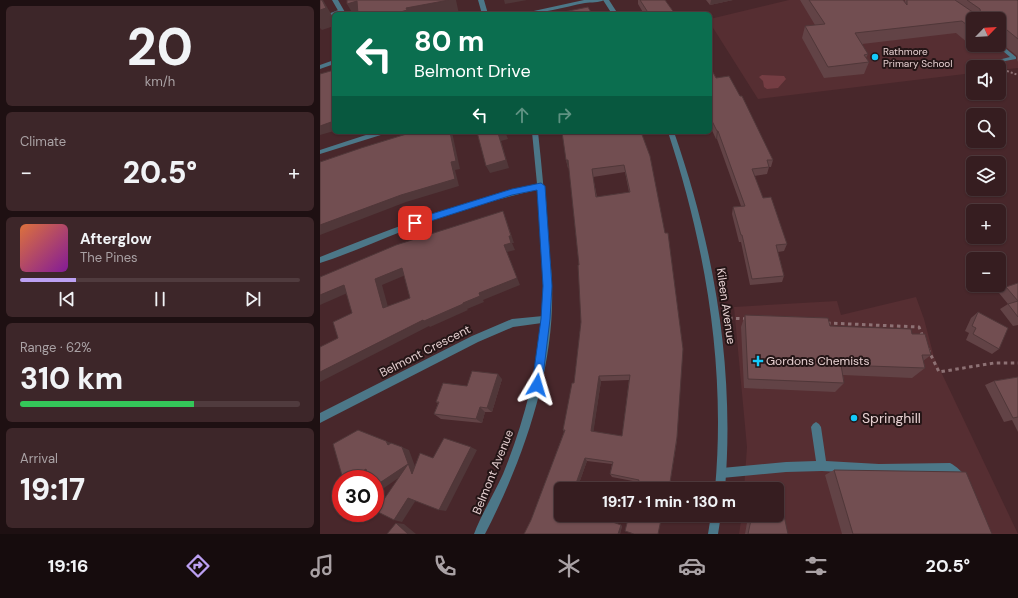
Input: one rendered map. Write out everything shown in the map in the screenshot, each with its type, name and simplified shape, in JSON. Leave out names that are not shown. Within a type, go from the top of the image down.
[{"type":"street","points":[[335,0],[342,12]]},
{"type":"street","points":[[481,0],[484,12]]},
{"type":"street","points":[[533,12],[587,1],[601,0]]},
{"type":"street","points":[[606,0],[613,12]]},
{"type":"street","points":[[1005,60],[1014,58],[1006,51]]},
{"type":"street","points":[[320,66],[332,63]]},
{"type":"street","points":[[320,152],[376,134]]},
{"type":"street","name":"Belmont Avenue","points":[[479,534],[489,517],[514,458],[537,385],[546,319],[548,286],[541,186],[535,134]]},
{"type":"street","name":"Kileen Avenue","points":[[672,134],[686,174],[709,272],[717,318],[722,401],[721,482]]},
{"type":"street","points":[[320,260],[428,218],[512,192],[541,186]]},
{"type":"street","name":"Belmont Crescent","points":[[320,418],[475,338],[512,323],[546,319]]},
{"type":"street","points":[[816,427],[822,466]]},
{"type":"street","points":[[722,473],[786,467],[822,466],[879,469],[950,468],[968,485]]},
{"type":"street","points":[[713,534],[715,522]]},
{"type":"path","points":[[717,318],[749,319]]},
{"type":"path","points":[[826,322],[919,327],[924,340]]},
{"type":"path","points":[[927,346],[939,372],[994,363],[1018,363]]},
{"type":"shaded area","name":"Rathmore Primary School","points":[[789,0],[956,0],[967,12],[966,52],[1006,52],[1006,39],[1018,48],[1018,68],[1006,69],[1006,60],[966,60],[966,74],[758,99],[712,26],[712,19]]},
{"type":"shaded area","points":[[762,75],[784,76],[786,79],[778,88],[767,89],[764,87],[763,81],[759,77]]},
{"type":"shaded area","name":"Springhill","points":[[916,297],[924,319],[934,357],[1018,534],[739,534],[741,522],[784,522],[784,482],[744,482],[747,447],[734,307],[837,301],[841,315]]},
{"type":"building","points":[[320,0],[322,0],[326,8],[320,10]]},
{"type":"building","points":[[347,0],[449,0],[406,8],[407,10],[400,12],[358,12],[357,1],[347,4]]},
{"type":"building","points":[[640,0],[665,0],[674,12],[648,12]]},
{"type":"building","points":[[809,0],[903,0],[907,5],[907,0],[955,0],[973,12],[966,12],[966,24],[962,21],[855,33],[868,54],[864,55],[869,62],[828,67],[805,26],[825,24]]},
{"type":"building","points":[[967,0],[1017,0],[1018,39],[1007,30],[1006,12],[980,12],[980,9]]},
{"type":"building","points":[[588,7],[591,12],[564,12]]},
{"type":"building","points":[[332,71],[332,122],[320,126],[320,74]]},
{"type":"building","points":[[712,71],[716,78],[729,76],[740,96],[742,96],[773,160],[767,160],[769,167],[752,169],[763,198],[771,197],[787,244],[776,245],[784,276],[752,279],[742,235],[733,207],[745,206],[712,121]]},
{"type":"building","points":[[406,134],[450,134],[456,161],[451,162],[455,179],[401,195],[320,225],[320,162]]},
{"type":"building","points":[[478,134],[498,134],[506,160],[486,166]]},
{"type":"building","points":[[562,134],[642,134],[650,156],[665,233],[668,233],[683,349],[677,437],[670,482],[638,482],[639,480],[610,474],[613,462],[585,458],[576,482],[554,482],[554,522],[613,522],[621,525],[618,534],[524,534],[531,520],[565,430],[563,430],[572,383],[574,383],[581,322],[579,265],[568,160],[566,160]],"holes":[[[624,165],[630,192],[596,197],[592,169]],[[630,375],[622,436],[591,431],[599,376]]]},
{"type":"building","points":[[503,211],[511,236],[509,236],[511,243],[504,245],[517,278],[479,293],[480,296],[424,321],[423,320],[320,372],[320,347],[338,338],[333,322],[352,313],[344,285],[320,295],[320,277],[396,245]],"holes":[[[402,268],[410,298],[383,308],[375,279]]]},
{"type":"building","points":[[1018,283],[1018,301],[1006,287]]},
{"type":"building","points":[[1018,301],[1018,317],[1008,304]]},
{"type":"building","points":[[978,312],[1008,328],[999,349],[973,334],[976,328],[972,326]]},
{"type":"building","points":[[745,315],[828,318],[830,326],[911,329],[912,334],[925,334],[931,355],[922,355],[925,368],[841,365],[844,383],[748,379]]},
{"type":"building","points":[[472,371],[498,374],[487,408],[480,407],[476,419],[434,414],[439,402],[436,402],[443,383],[467,386]]},
{"type":"building","points":[[1018,377],[1018,417],[1013,418],[994,381]]},
{"type":"building","points":[[358,430],[386,441],[388,445],[391,443],[402,447],[412,474],[420,453],[433,458],[444,438],[471,447],[439,510],[408,498],[394,520],[384,515],[384,499],[408,464],[384,480],[384,470],[340,470],[333,444]]},
{"type":"building","points":[[834,470],[966,472],[992,534],[853,534]]},
{"type":"building","points":[[784,516],[788,534],[748,534],[751,522],[784,522]]},
{"type":"building","points":[[627,522],[661,522],[658,534],[634,534],[625,531]]},
{"type":"building","points":[[396,523],[408,534],[387,534]]},
{"type":"place","name":"Rathmore Primary School","points":[[875,57]]},
{"type":"place","name":"Gordons Chemists","points":[[758,361]]},
{"type":"place","name":"Springhill","points":[[854,418]]},
{"type":"route","points":[[415,223],[512,192],[541,186],[548,286],[546,319],[537,385]]}]
